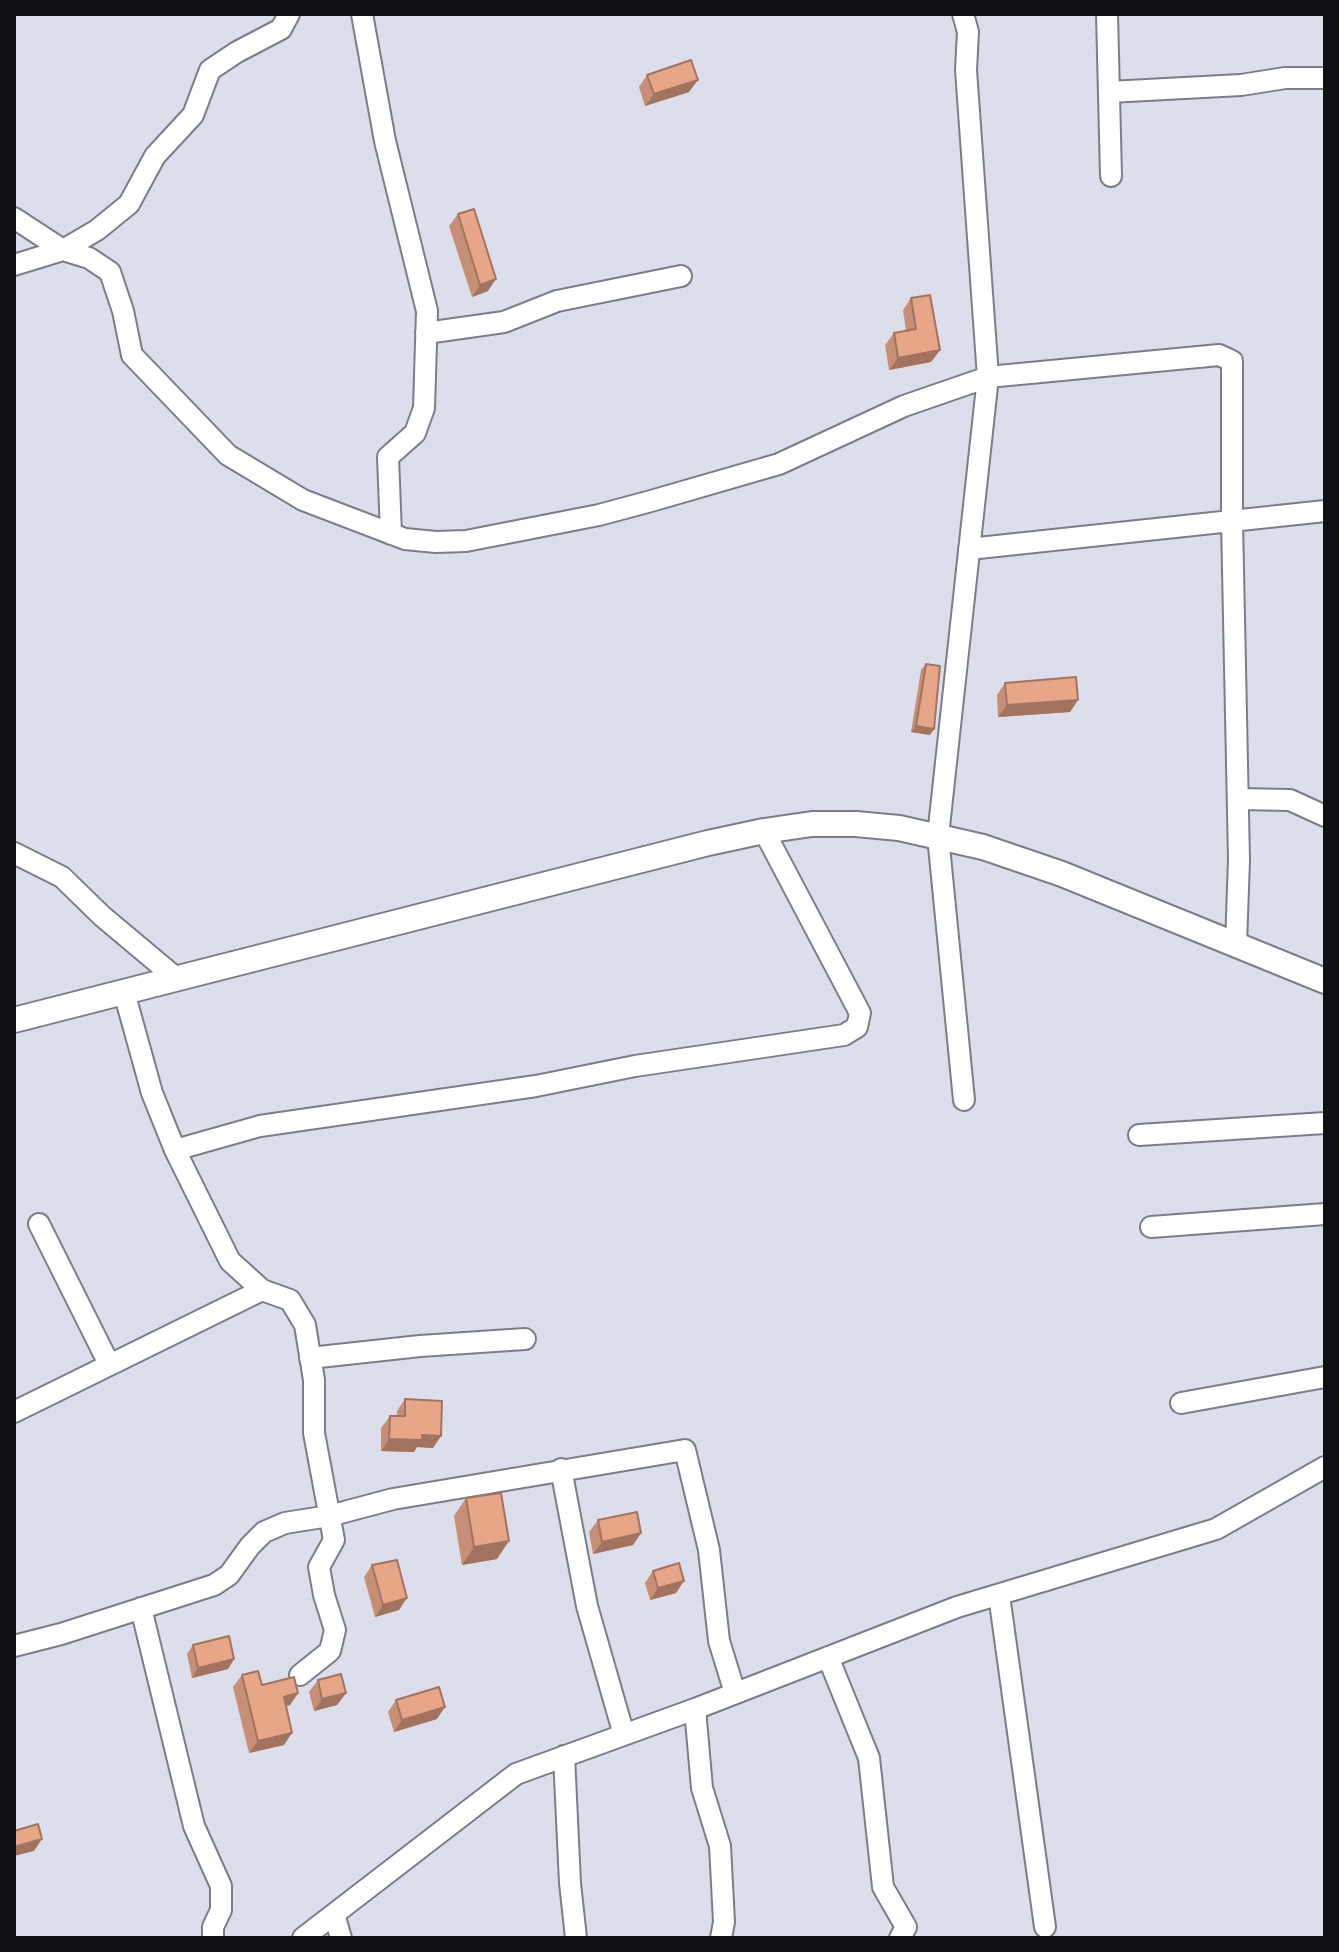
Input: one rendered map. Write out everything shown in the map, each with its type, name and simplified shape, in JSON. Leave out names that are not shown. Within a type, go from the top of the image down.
[{"type":"main road","points":[[14,1020],[764,831],[812,824],[899,828],[983,847],[1062,874],[1325,981]]},
{"type":"street","points":[[14,265],[63,250],[97,230],[129,204],[155,156],[193,115],[210,70],[281,29],[289,14]]},
{"type":"street","points":[[362,14],[385,141],[427,311],[424,408],[415,433],[388,457],[391,534]]},
{"type":"street","points":[[963,14],[968,32],[966,70],[988,377],[938,836],[964,1100]]},
{"type":"street","points":[[1107,14],[1111,176]]},
{"type":"street","points":[[1109,92],[1241,85],[1285,78],[1325,78]]},
{"type":"street","points":[[14,218],[63,250],[89,258],[110,272],[123,311],[132,355],[228,455],[303,500],[405,539],[421,541],[466,541],[599,515],[779,464],[904,406],[988,377],[1219,355],[1232,361],[1238,799],[1236,945]]},
{"type":"street","points":[[426,333],[504,322],[557,301],[681,276]]},
{"type":"street","points":[[969,549],[1325,511]]},
{"type":"street","points":[[1238,799],[1290,800],[1325,816]]},
{"type":"street","points":[[175,1150],[260,1126],[536,1086],[635,1066],[844,1035],[857,1027],[860,1013],[764,831]]},
{"type":"street","points":[[14,853],[62,877],[102,916],[176,978]]},
{"type":"street","points":[[124,992],[152,1093],[175,1150],[230,1261],[262,1290],[290,1300],[305,1325],[314,1380],[314,1433],[334,1540],[319,1567],[335,1630],[330,1651],[300,1675]]},
{"type":"street","points":[[1139,1135],[1325,1123]]},
{"type":"street","points":[[1151,1227],[1325,1214]]},
{"type":"street","points":[[39,1224],[109,1364]]},
{"type":"street","points":[[14,1412],[262,1290]]},
{"type":"street","points":[[310,1358],[525,1339]]},
{"type":"street","points":[[1181,1403],[1325,1377]]},
{"type":"street","points":[[14,1646],[214,1585],[229,1575],[264,1532],[285,1523],[329,1516],[393,1499],[685,1450],[709,1550],[719,1641],[735,1693]]},
{"type":"street","points":[[303,1938],[516,1774],[695,1709],[957,1607],[1216,1529],[1325,1467]]},
{"type":"street","points":[[561,1469],[587,1606],[624,1735]]},
{"type":"street","points":[[999,1595],[1045,1927]]},
{"type":"street","points":[[141,1608],[194,1826],[221,1886],[221,1910],[213,1927],[213,1938]]},
{"type":"street","points":[[828,1657],[869,1758],[883,1887],[906,1927],[900,1938]]},
{"type":"street","points":[[695,1709],[702,1788],[720,1846],[724,1922],[721,1938]]},
{"type":"street","points":[[564,1756],[576,1938]]},
{"type":"street","points":[[334,1914],[341,1938]]},
{"type":"building","points":[[691,60],[698,80],[654,94],[647,75]]},
{"type":"building","points":[[474,209],[496,279],[480,285],[458,214]]},
{"type":"building","points":[[930,295],[940,350],[898,358],[894,333],[916,329],[911,298]]},
{"type":"building","points":[[926,664],[940,666],[934,729],[916,726]]},
{"type":"building","points":[[1076,677],[1078,700],[1007,705],[1005,683]]},
{"type":"building","points":[[405,1399],[442,1401],[441,1436],[422,1435],[422,1440],[389,1439],[390,1416],[405,1416]]},
{"type":"building","points":[[501,1493],[509,1541],[474,1547],[466,1498]]},
{"type":"building","points":[[637,1512],[641,1533],[602,1542],[598,1520]]},
{"type":"building","points":[[397,1560],[407,1598],[383,1605],[372,1565]]},
{"type":"building","points":[[679,1563],[684,1581],[658,1588],[653,1571]]},
{"type":"building","points":[[229,1636],[234,1659],[198,1668],[193,1645]]},
{"type":"building","points":[[258,1671],[262,1685],[294,1677],[298,1693],[284,1697],[292,1733],[258,1741],[242,1675]]},
{"type":"building","points":[[341,1674],[346,1693],[322,1699],[318,1680]]},
{"type":"building","points":[[439,1687],[445,1707],[402,1720],[396,1700]]},
{"type":"building","points":[[38,1824],[42,1839],[14,1847],[14,1831]]}]
